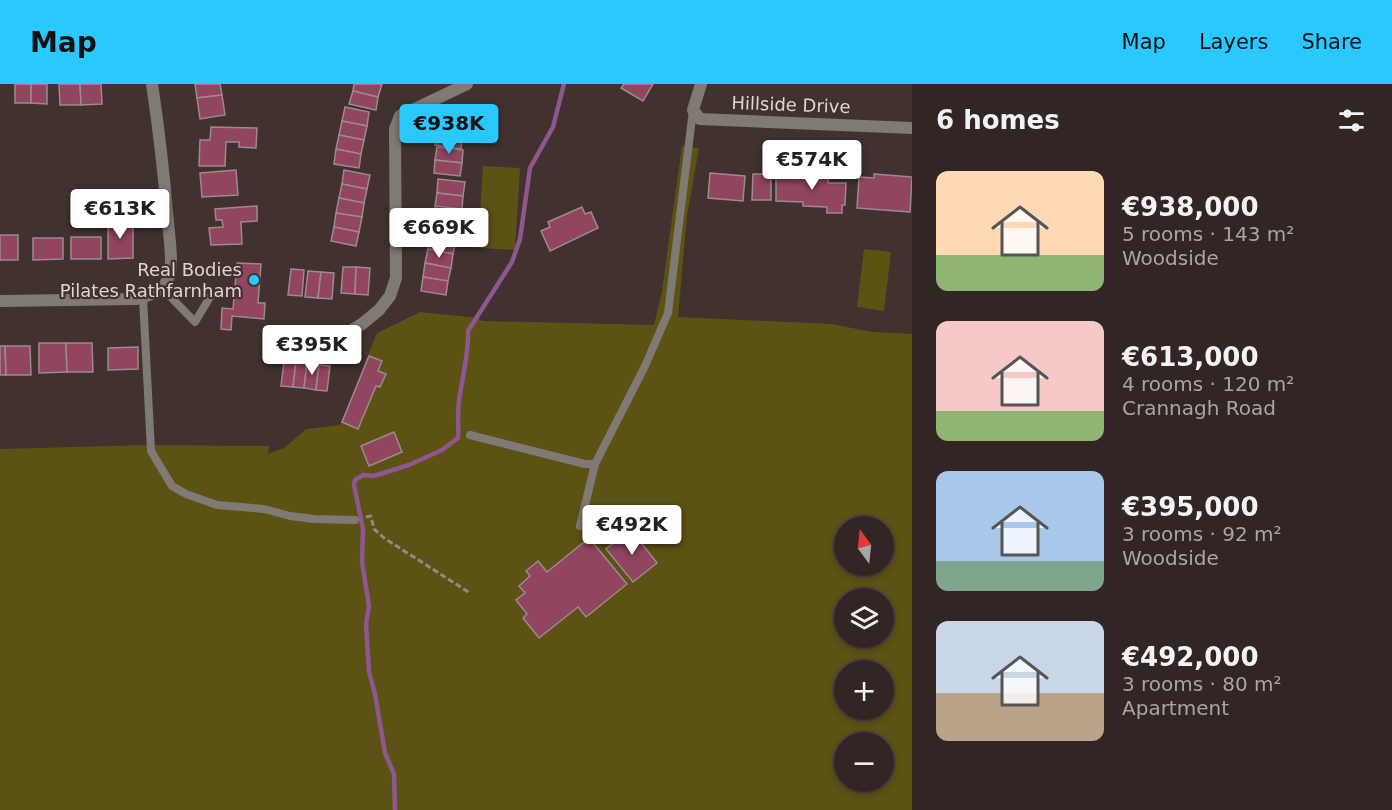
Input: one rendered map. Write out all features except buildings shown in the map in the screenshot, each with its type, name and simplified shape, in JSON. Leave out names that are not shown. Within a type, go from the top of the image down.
[{"type":"street","points":[[0,301],[143,298],[162,288],[170,272],[161,141],[152,84]]},
{"type":"street","points":[[298,331],[343,335],[362,324],[379,310],[390,296],[396,278],[395,129],[400,116],[467,84]]},
{"type":"street","points":[[693,110],[699,87]]},
{"type":"street","name":"Hillside Drive","points":[[693,110],[700,119],[912,128]]},
{"type":"lane","points":[[580,526],[595,464],[645,366],[668,313],[693,110]]},
{"type":"lane","points":[[162,288],[195,322],[213,292]]},
{"type":"lane","points":[[143,298],[151,451],[172,486],[186,494],[218,505],[264,509],[314,519],[355,520]]},
{"type":"lane","points":[[470,435],[585,465],[595,464]]},
{"type":"path","points":[[366,517],[371,516],[374,529],[384,538],[470,593]]},
{"type":"shaded area","points":[[682,146],[699,148],[687,216],[678,317],[832,324],[872,332],[912,334],[912,810],[0,810],[0,449],[148,445],[269,446],[268,454],[284,448],[306,429],[340,425],[377,333],[420,312],[478,318],[482,321],[654,325],[662,291]]},
{"type":"shaded area","points":[[483,166],[520,168],[515,250],[478,248]]},
{"type":"shaded area","points":[[864,249],[891,252],[884,311],[857,307]]},
{"type":"waterway","points":[[395,810],[394,774],[385,753],[369,672],[366,624],[369,606],[362,562],[363,529],[355,480],[363,475],[374,476],[409,465],[442,450],[458,438],[458,406],[468,331],[512,262],[520,239],[530,168],[553,127],[564,84]]},
{"type":"place","name":"Real Bodies Pilates Rathfarnham","points":[[254,280]]}]
